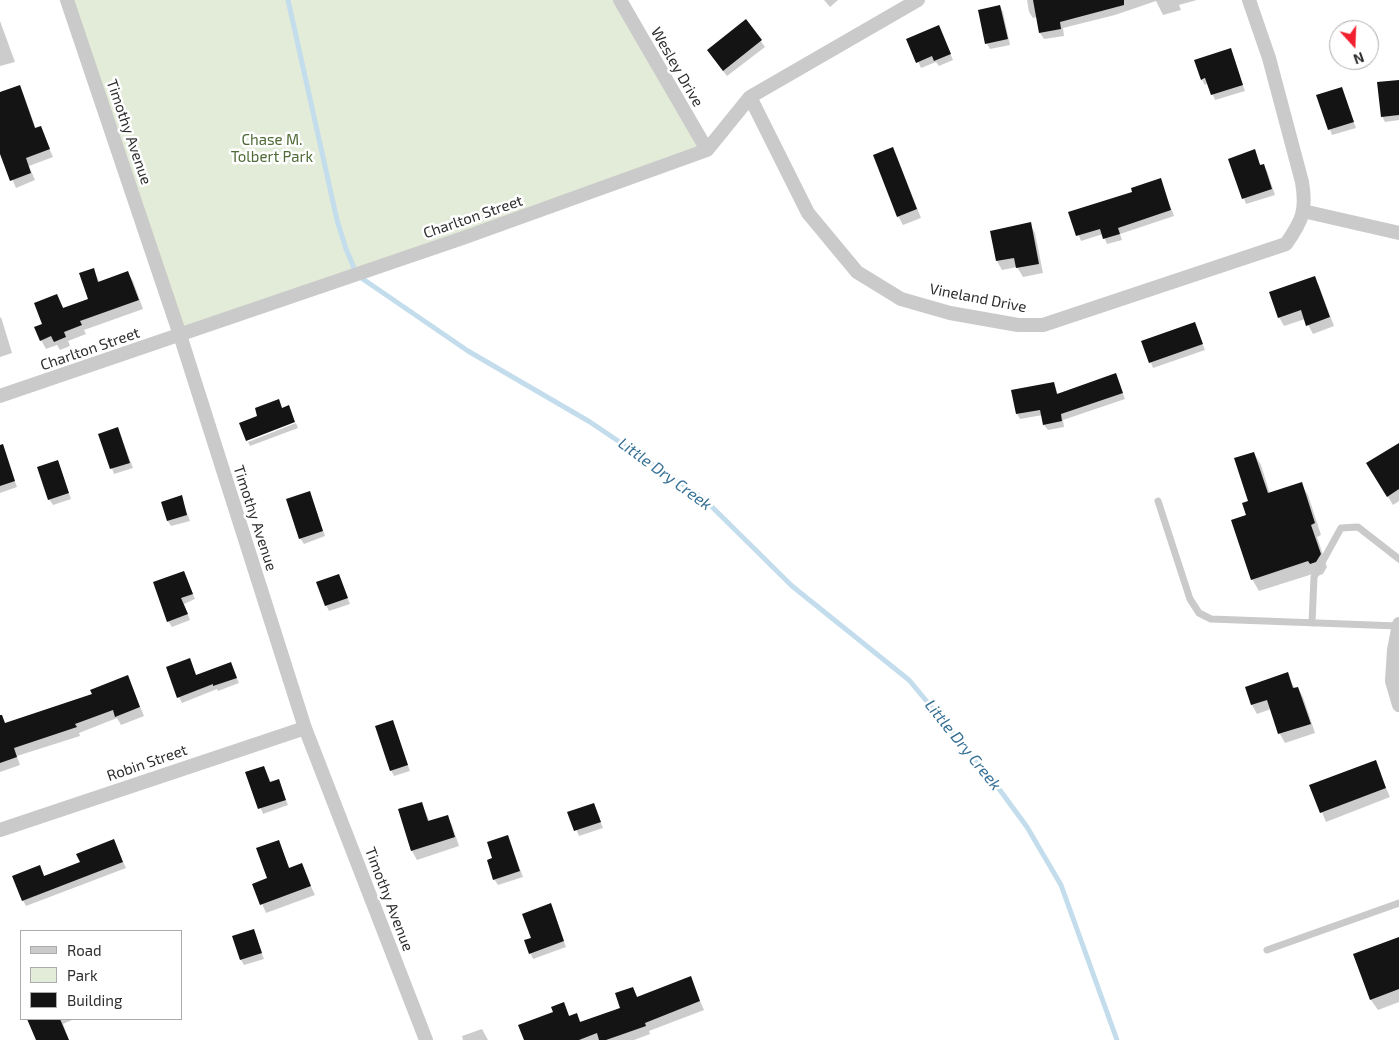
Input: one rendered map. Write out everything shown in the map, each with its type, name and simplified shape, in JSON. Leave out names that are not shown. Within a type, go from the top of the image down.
[{"type":"street","name":"Timothy Avenue","points":[[66,0],[180,335],[305,728],[426,1040]]},
{"type":"street","name":"Wesley Drive","points":[[620,0],[707,150]]},
{"type":"street","points":[[707,150],[750,97],[918,0]]},
{"type":"street","name":"Vineland Drive","points":[[750,97],[808,213],[857,272],[901,299],[950,313],[1018,325],[1043,324],[1286,244],[1300,224],[1305,198],[1302,182],[1269,58],[1248,0]]},
{"type":"street","name":"Charlton Street","points":[[0,396],[490,229],[707,150]]},
{"type":"street","points":[[1302,211],[1399,233]]},
{"type":"street","points":[[1399,625],[1394,650],[1392,681],[1399,705]]},
{"type":"street","name":"Robin Street","points":[[0,830],[305,728]]},
{"type":"lane","points":[[1158,501],[1190,599],[1199,613],[1211,619],[1399,625]]},
{"type":"lane","points":[[1312,623],[1314,577],[1341,528],[1358,527],[1399,559]]},
{"type":"lane","points":[[1267,950],[1399,903]]},
{"type":"green space","name":"Chase M. Tolbert Park","points":[[67,0],[620,0],[707,150],[180,335]]},
{"type":"building","points":[[1033,0],[1124,0],[1124,5],[1060,22],[1061,29],[1039,33]]},
{"type":"building","points":[[1000,5],[1008,39],[985,44],[978,10]]},
{"type":"building","points":[[746,19],[762,40],[723,71],[707,50]]},
{"type":"building","points":[[939,25],[951,54],[934,61],[932,56],[916,63],[906,39]]},
{"type":"building","points":[[1231,48],[1243,85],[1211,95],[1205,78],[1201,80],[1194,60]]},
{"type":"building","points":[[1399,80],[1399,115],[1381,117],[1377,82]]},
{"type":"building","points":[[20,85],[35,128],[41,126],[50,149],[26,158],[31,173],[10,181],[0,154],[0,92]]},
{"type":"building","points":[[1342,87],[1354,122],[1328,130],[1316,95]]},
{"type":"building","points":[[893,147],[917,209],[897,217],[873,155]]},
{"type":"building","points":[[1255,149],[1260,165],[1264,164],[1272,189],[1242,199],[1228,159]]},
{"type":"building","points":[[1161,178],[1171,210],[1118,228],[1120,234],[1103,239],[1100,229],[1076,236],[1068,212],[1132,192],[1131,188]]},
{"type":"building","points":[[1031,222],[1039,264],[1016,268],[1014,258],[996,261],[990,231]]},
{"type":"building","points":[[94,268],[98,282],[128,271],[139,300],[80,321],[82,325],[64,332],[66,337],[54,342],[51,336],[40,341],[34,327],[42,324],[34,303],[57,294],[63,308],[88,299],[79,273]]},
{"type":"building","points":[[1315,276],[1330,317],[1306,326],[1301,310],[1278,318],[1269,292]]},
{"type":"building","points":[[1195,322],[1203,344],[1149,363],[1141,341]]},
{"type":"building","points":[[1116,373],[1123,393],[1061,414],[1062,421],[1043,425],[1040,410],[1016,414],[1011,390],[1054,382],[1057,394]]},
{"type":"building","points":[[279,399],[282,408],[289,405],[295,422],[246,441],[239,423],[257,416],[255,408]]},
{"type":"building","points":[[118,427],[130,463],[110,469],[98,434]]},
{"type":"building","points":[[1399,443],[1399,489],[1387,497],[1366,463]]},
{"type":"building","points":[[3,444],[15,481],[0,486],[0,445]]},
{"type":"building","points":[[1254,452],[1268,493],[1302,482],[1315,523],[1311,525],[1321,554],[1316,562],[1310,564],[1308,561],[1251,580],[1231,520],[1246,515],[1242,503],[1248,501],[1234,458]]},
{"type":"building","points":[[58,460],[69,493],[48,500],[37,467]]},
{"type":"building","points":[[310,491],[323,531],[299,539],[286,499]]},
{"type":"building","points":[[182,495],[187,515],[167,521],[161,502]]},
{"type":"building","points":[[184,571],[193,594],[181,598],[188,614],[167,622],[153,582]]},
{"type":"building","points":[[339,574],[348,598],[325,606],[316,582]]},
{"type":"building","points":[[190,658],[196,675],[231,662],[237,678],[213,686],[213,684],[177,698],[166,667]]},
{"type":"building","points":[[1288,672],[1293,688],[1298,687],[1311,724],[1278,734],[1267,700],[1251,705],[1245,687]]},
{"type":"building","points":[[128,675],[140,707],[115,717],[113,710],[75,724],[77,727],[14,748],[17,757],[0,763],[0,715],[2,715],[5,723],[92,694],[90,690]]},
{"type":"building","points":[[393,720],[408,765],[390,771],[375,726]]},
{"type":"building","points":[[1376,760],[1386,788],[1320,813],[1309,785]]},
{"type":"building","points":[[264,766],[270,782],[279,779],[286,800],[258,809],[245,772]]},
{"type":"building","points":[[422,802],[428,821],[448,815],[455,837],[411,851],[398,809]]},
{"type":"building","points":[[594,803],[601,822],[574,831],[567,812]]},
{"type":"building","points":[[508,835],[520,871],[493,880],[487,860],[492,858],[487,842]]},
{"type":"building","points":[[114,839],[123,862],[22,901],[12,876],[40,865],[44,876],[80,862],[76,854]]},
{"type":"building","points":[[279,840],[289,868],[302,863],[311,886],[260,905],[252,884],[267,878],[256,848]]},
{"type":"building","points":[[551,903],[564,941],[529,954],[524,940],[531,938],[522,914]]},
{"type":"building","points":[[254,929],[262,953],[240,960],[232,936]]},
{"type":"building","points":[[1399,937],[1399,989],[1370,1000],[1353,954]]},
{"type":"building","points":[[691,976],[700,1001],[645,1023],[646,1026],[606,1040],[599,1040],[597,1033],[579,1040],[524,1040],[518,1025],[553,1012],[551,1007],[564,1002],[569,1016],[577,1013],[580,1022],[620,1008],[615,993],[633,987],[637,997]]},
{"type":"building","points":[[27,1020],[60,1020],[69,1040],[36,1040]]},
{"type":"waterway","name":"Little Dry Creek","points":[[288,0],[337,220],[357,275],[468,351],[590,422],[704,499],[792,586],[909,680],[994,782],[1027,827],[1061,885],[1117,1040]]}]
